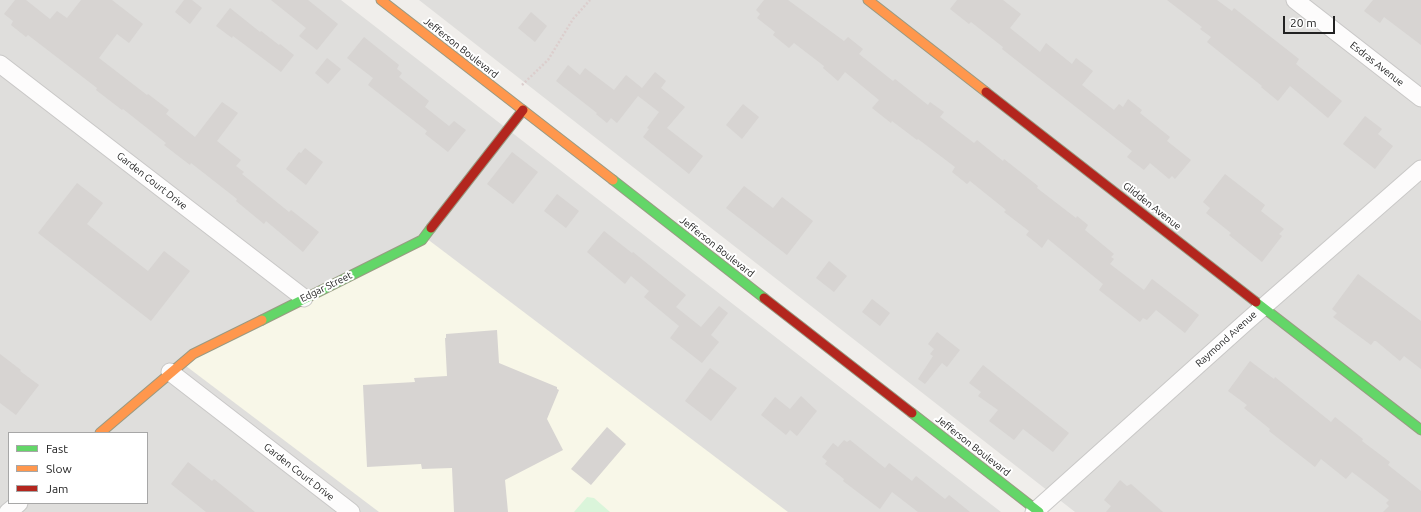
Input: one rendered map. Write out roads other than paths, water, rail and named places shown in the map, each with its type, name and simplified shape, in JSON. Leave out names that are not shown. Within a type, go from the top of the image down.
[{"type":"street","name":"Jefferson Boulevard","points":[[381,0],[1036,511]]},
{"type":"street","name":"Glidden Avenue","points":[[868,0],[1421,430]]},
{"type":"street","name":"Esdras Avenue","points":[[1295,0],[1421,98]]},
{"type":"street","name":"Garden Court Drive","points":[[0,64],[304,298]]},
{"type":"street","name":"Edgar Street","points":[[101,432],[193,354],[422,240],[523,110]]},
{"type":"street","name":"Raymond Avenue","points":[[1036,511],[1263,306],[1421,169]]},
{"type":"street","name":"Garden Court Drive","points":[[170,372],[351,512]]},
{"type":"street","points":[[8,512],[18,504]]}]
